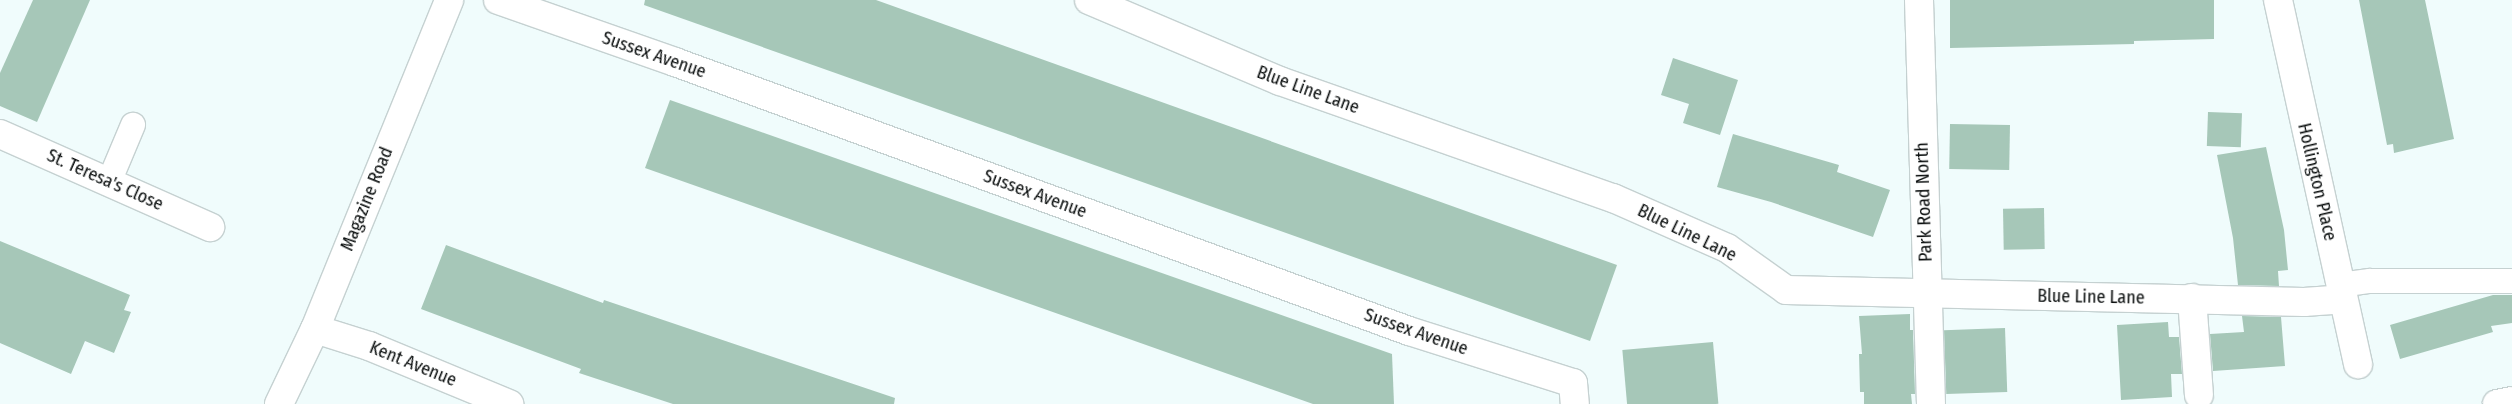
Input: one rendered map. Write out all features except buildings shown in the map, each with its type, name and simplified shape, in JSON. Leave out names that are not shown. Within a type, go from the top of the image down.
[{"type":"street","name":"Magazine Road","points":[[278,402],[314,329],[450,0]]},
{"type":"street","name":"Sussex Avenue","points":[[498,0],[675,62],[1409,331],[1574,394]]},
{"type":"street","name":"Blue Line Lane","points":[[1089,0],[1280,81],[1613,198],[1727,248],[1786,290],[2304,302],[2342,292]]},
{"type":"street","name":"Park Road North","points":[[1919,0],[1926,294],[1931,404]]},
{"type":"street","name":"Hollington Place","points":[[2278,0],[2358,364]]},
{"type":"street","name":"St. Teresa's Close","points":[[0,134],[210,227]]},
{"type":"street","points":[[2192,298],[2199,396]]},
{"type":"street","name":"Kent Avenue","points":[[314,329],[369,346],[509,404]]},
{"type":"street","points":[[2498,404],[2512,401]]},
{"type":"lane","points":[[109,182],[133,124]]},
{"type":"lane","name":"Blue Line Lane","points":[[2342,292],[2370,281],[2512,281]]}]
